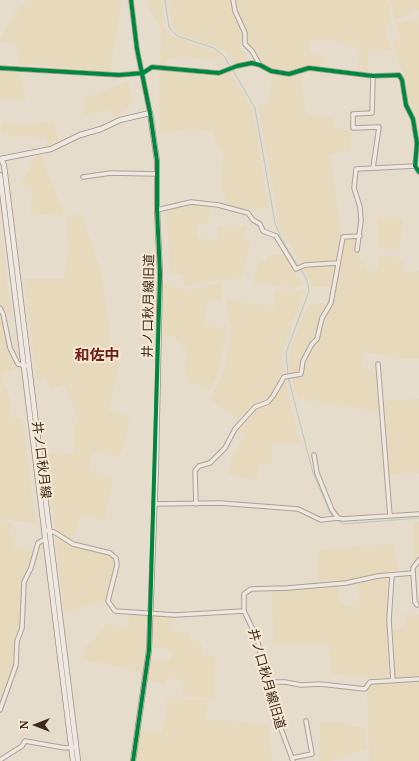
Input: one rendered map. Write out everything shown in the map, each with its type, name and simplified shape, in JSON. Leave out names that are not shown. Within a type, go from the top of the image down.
[{"type":"main road","points":[[0,159],[51,149],[80,135],[101,129],[120,120],[150,113]]},
{"type":"main road","name":"井ノ口秋月線旧道","points":[[150,113],[157,160],[157,210],[160,274],[151,614]]},
{"type":"main road","name":"井ノ口秋月線","points":[[0,159],[4,165],[45,539],[74,747],[78,761]]},
{"type":"main road","name":"井ノ口秋月線","points":[[0,175],[50,531],[74,747],[73,761]]},
{"type":"main road","points":[[133,761],[149,650],[151,614]]},
{"type":"street","name":"井ノ口秋月線旧道","points":[[131,0],[137,48],[150,113]]},
{"type":"street","points":[[233,0],[235,11],[245,33],[245,44],[252,51],[260,65]]},
{"type":"street","points":[[0,68],[119,75],[143,73],[152,67],[214,73],[252,63],[260,65],[271,71],[289,74],[308,68],[373,76],[399,75],[402,80],[406,105],[414,119],[417,143],[415,166],[419,172]]},
{"type":"street","points":[[373,76],[372,113],[353,114],[353,128],[379,127],[374,168]]},
{"type":"street","points":[[358,250],[361,221],[360,206],[354,188],[356,169],[415,166]]},
{"type":"street","points":[[83,177],[111,173],[157,174]]},
{"type":"street","points":[[157,210],[191,202],[218,205],[248,213],[253,220],[260,224],[263,231],[276,236],[296,269],[305,265],[337,263]]},
{"type":"street","points":[[196,504],[195,471],[200,466],[210,463],[225,448],[235,429],[255,407],[268,402],[284,377],[301,374],[303,360],[319,332],[322,318],[332,303],[337,263],[343,237],[360,236]]},
{"type":"street","points":[[0,308],[3,314],[10,348],[18,364],[26,366]]},
{"type":"street","points":[[378,364],[390,516]]},
{"type":"street","points":[[314,455],[317,473],[332,510],[338,518]]},
{"type":"street","points":[[154,504],[220,503],[298,509],[322,520],[419,514]]},
{"type":"street","points":[[44,530],[50,531],[73,544],[101,550],[116,558],[117,565],[108,601],[109,604],[115,610],[151,614]]},
{"type":"street","points":[[0,710],[16,665],[17,641],[22,628],[24,582],[31,568],[38,543],[45,539]]},
{"type":"street","points":[[417,605],[415,602],[413,572],[415,563],[419,560]]},
{"type":"street","points":[[244,611],[244,594],[251,589],[288,588],[346,583],[378,576],[413,572]]},
{"type":"street","points":[[392,575],[389,620],[393,681]]},
{"type":"street","name":"井ノ口秋月線旧道","points":[[151,614],[175,615],[244,611],[257,638],[271,702],[292,760]]},
{"type":"street","points":[[267,682],[285,682],[301,685],[320,684],[365,689],[370,682],[419,679]]},
{"type":"street","points":[[292,760],[312,754],[306,721]]},
{"type":"street","points":[[0,760],[22,746],[24,741],[74,747]]},
{"type":"shaded area","points":[[33,0],[122,0],[110,71],[19,64],[15,44],[0,42],[0,38],[21,4]]},
{"type":"shaded area","points":[[147,0],[162,0],[163,25],[169,35],[216,52],[226,62],[181,57],[167,60],[166,65],[160,65],[161,29],[147,4]]},
{"type":"shaded area","points":[[168,0],[232,0],[243,33],[243,43],[239,45],[248,63],[235,64],[224,50],[177,33],[171,20]]},
{"type":"shaded area","points":[[235,0],[386,0],[389,4],[391,20],[386,25],[385,31],[392,51],[369,50],[367,73],[361,72],[361,67],[358,67],[360,47],[342,45],[342,42],[310,39],[309,54],[325,57],[324,67],[309,65],[290,72],[271,69],[261,63],[256,52],[247,43],[246,29]]},
{"type":"shaded area","points":[[390,0],[419,0],[419,10],[395,20]]},
{"type":"shaded area","points":[[419,17],[419,149],[416,117],[408,104],[404,78],[393,42],[401,39],[396,24]]},
{"type":"shaded area","points":[[0,69],[20,71],[26,100],[0,99]]},
{"type":"shaded area","points":[[159,69],[213,76],[230,72],[253,112],[268,208],[248,209],[225,205],[225,193],[221,192],[223,152],[216,144],[214,131],[183,130],[160,133]]},
{"type":"shaded area","points":[[273,74],[290,78],[300,74],[306,115],[334,117],[333,128],[351,131],[350,151],[330,154],[341,233],[334,261],[301,262],[280,229],[258,104],[268,104]]},
{"type":"shaded area","points":[[128,81],[133,101],[113,120],[110,110],[84,116],[84,96],[99,93]]},
{"type":"shaded area","points":[[53,121],[58,141],[48,146],[45,137],[2,135],[1,123],[31,125]]},
{"type":"shaded area","points":[[40,154],[62,208],[63,216],[31,214],[32,186],[21,186],[36,155]]},
{"type":"shaded area","points":[[191,204],[210,206],[208,224],[197,223],[197,238],[217,239],[219,226],[246,226],[244,240],[251,241],[241,278],[223,279],[184,286],[183,274],[170,273],[166,210]]},
{"type":"shaded area","points":[[82,215],[101,273],[110,329],[109,342],[119,343],[117,373],[109,411],[129,417],[126,440],[119,457],[92,450],[89,471],[113,477],[105,520],[80,514],[73,541],[55,531],[47,454],[74,453],[74,423],[80,424],[64,384],[51,390],[45,377],[37,380],[24,279],[64,279],[68,256],[66,216]]},
{"type":"shaded area","points":[[378,217],[403,219],[399,251],[378,248]]},
{"type":"shaded area","points":[[0,228],[11,313],[7,316],[0,300]]},
{"type":"shaded area","points":[[344,239],[357,239],[355,251],[360,253],[360,260],[366,262],[366,269],[378,270],[379,255],[404,259],[404,272],[419,271],[419,359],[402,359],[365,352],[361,367],[375,373],[378,412],[298,399],[292,378],[302,377],[306,360],[322,333],[325,319],[336,297],[336,284]]},
{"type":"shaded area","points":[[268,255],[286,255],[304,285],[296,288],[253,282],[259,261],[266,262]]},
{"type":"shaded area","points":[[335,265],[332,287],[312,287],[303,267]]},
{"type":"shaded area","points":[[222,282],[222,300],[207,300],[205,325],[227,330],[219,370],[210,391],[201,385],[190,383],[184,367],[187,352],[177,338],[161,334],[163,283],[187,291]]},
{"type":"shaded area","points":[[275,289],[298,291],[305,289],[284,346],[281,361],[283,375],[279,378],[272,395],[255,403],[239,419],[210,399],[224,372],[232,328],[227,315],[227,299],[274,307]]},
{"type":"shaded area","points":[[308,304],[327,305],[316,337],[308,346],[302,359],[299,372],[290,374],[289,361],[291,348]]},
{"type":"shaded area","points":[[0,312],[3,319],[7,345],[17,368],[1,375],[11,401],[9,417],[23,419],[35,524],[0,518]]},
{"type":"shaded area","points":[[285,381],[300,444],[272,444],[272,464],[259,465],[257,480],[229,474],[232,457],[245,435],[237,430],[256,408],[275,399]]},
{"type":"shaded area","points":[[419,399],[419,473],[390,475],[384,400]]},
{"type":"shaded area","points":[[0,521],[12,523],[9,534],[17,537],[13,546],[34,552],[23,582],[20,628],[15,639],[14,665],[0,701]]},
{"type":"shaded area","points":[[419,521],[419,559],[414,559],[413,522]]},
{"type":"shaded area","points":[[55,535],[73,545],[111,555],[114,559],[115,565],[105,601],[65,613]]},
{"type":"shaded area","points":[[394,544],[398,571],[345,581],[317,582],[317,550]]},
{"type":"shaded area","points":[[388,577],[386,625],[389,678],[331,674],[329,644],[273,645],[272,590],[288,591],[338,586],[340,605],[360,606],[358,583]]},
{"type":"shaded area","points":[[130,614],[148,615],[143,673],[82,659],[86,646],[95,638],[106,624],[128,629]]},
{"type":"shaded area","points":[[405,614],[419,615],[419,677],[395,679],[393,629],[404,629]]},
{"type":"shaded area","points":[[154,616],[173,616],[171,630],[190,633],[189,642],[202,643],[201,655],[215,656],[214,699],[182,696],[184,681],[167,677],[165,684],[148,681],[151,659],[170,661],[172,650],[152,648]]},
{"type":"shaded area","points":[[419,681],[419,761],[369,761],[367,690],[371,684]]},
{"type":"shaded area","points":[[168,697],[208,701],[205,719],[268,725],[272,761],[136,761],[140,730],[162,733]]},
{"type":"shaded area","points":[[320,723],[346,723],[348,727],[365,727],[366,749],[330,761],[319,761]]},
{"type":"waterway","points":[[165,0],[169,27],[177,36],[214,48],[224,56],[230,66]]},
{"type":"waterway","points":[[232,69],[255,108],[275,223],[281,238],[298,266]]},
{"type":"waterway","points":[[288,374],[286,353],[309,291],[307,280],[300,268]]},
{"type":"waterway","points":[[288,377],[313,473],[332,517]]},
{"type":"waterway","points":[[336,520],[344,524],[419,518]]},
{"type":"cycle path","points":[[131,0],[137,49],[150,113],[157,161],[157,210],[160,274],[149,650],[133,761]]},
{"type":"cycle path","points":[[0,68],[119,75],[143,73],[152,67],[219,73],[237,66],[252,63],[260,65],[271,71],[289,74],[309,68],[373,76],[399,75],[402,80],[406,105],[413,119],[417,143],[415,166],[419,172]]},
{"type":"district","name":"和佐中","points":[[97,356]]}]
